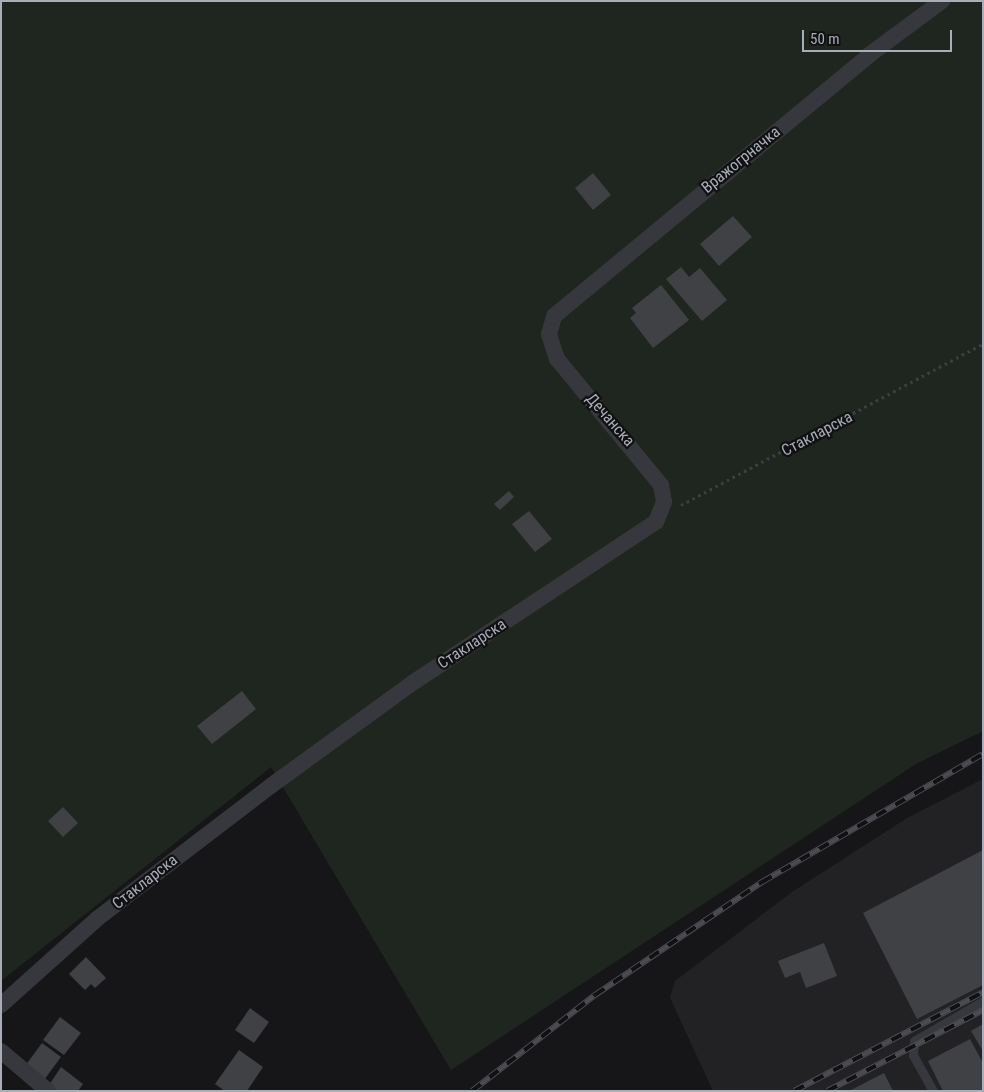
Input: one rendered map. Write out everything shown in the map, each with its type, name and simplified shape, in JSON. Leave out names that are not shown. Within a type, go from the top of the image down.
[{"type":"street","name":"Вражогрначка","points":[[550,326],[561,307],[942,1]]},
{"type":"street","name":"Дечанска","points":[[550,326],[549,343],[557,359],[657,476],[664,494],[660,516]]},
{"type":"street","name":"Стакларска","points":[[1,1005],[98,918],[272,785],[414,682],[641,535],[660,516]]},
{"type":"street","points":[[1,1051],[48,1091]]},
{"type":"lane","points":[[933,1091],[914,1055],[914,1041],[919,1034],[983,1001]]},
{"type":"path","name":"Стакларска","points":[[660,516],[983,344]]},
{"type":"shaded area","points":[[1,1],[983,1],[983,731],[916,764],[451,1070],[271,767],[1,981]]},
{"type":"shaded area","points":[[983,779],[983,1091],[713,1091],[670,998],[675,981],[792,892],[907,818]]},
{"type":"building","points":[[593,173],[611,195],[593,210],[575,188]]},
{"type":"building","points":[[733,216],[752,237],[719,266],[700,244]]},
{"type":"building","points":[[681,267],[689,277],[700,268],[727,300],[702,321],[666,279]]},
{"type":"building","points":[[661,285],[689,320],[653,348],[630,318],[636,313],[632,308]]},
{"type":"building","points":[[509,491],[514,497],[500,510],[494,504]]},
{"type":"building","points":[[529,511],[552,539],[535,552],[512,524]]},
{"type":"building","points":[[242,691],[256,709],[212,744],[197,726]]},
{"type":"building","points":[[63,807],[78,823],[63,837],[48,821]]},
{"type":"building","points":[[983,850],[983,985],[917,1019],[863,913]]},
{"type":"building","points":[[824,943],[837,976],[806,988],[800,972],[785,978],[778,961]]},
{"type":"building","points":[[86,957],[106,978],[95,988],[91,984],[85,990],[69,974]]},
{"type":"building","points":[[250,1008],[269,1022],[254,1043],[235,1030]]},
{"type":"building","points":[[60,1017],[81,1033],[64,1055],[43,1040]]},
{"type":"building","points":[[983,1024],[983,1051],[971,1031]]},
{"type":"building","points":[[970,1039],[983,1063],[983,1091],[943,1091],[928,1061]]},
{"type":"building","points":[[42,1043],[61,1057],[44,1080],[25,1066]]},
{"type":"building","points":[[239,1050],[263,1067],[247,1091],[225,1091],[215,1084]]},
{"type":"building","points":[[61,1067],[83,1084],[78,1091],[57,1091],[49,1085]]},
{"type":"building","points":[[884,1073],[893,1091],[849,1091]]},
{"type":"railway","points":[[472,1091],[595,995],[762,882],[983,754]]},
{"type":"railway","points":[[794,1091],[983,992]]},
{"type":"railway","points":[[827,1091],[983,1010]]}]
